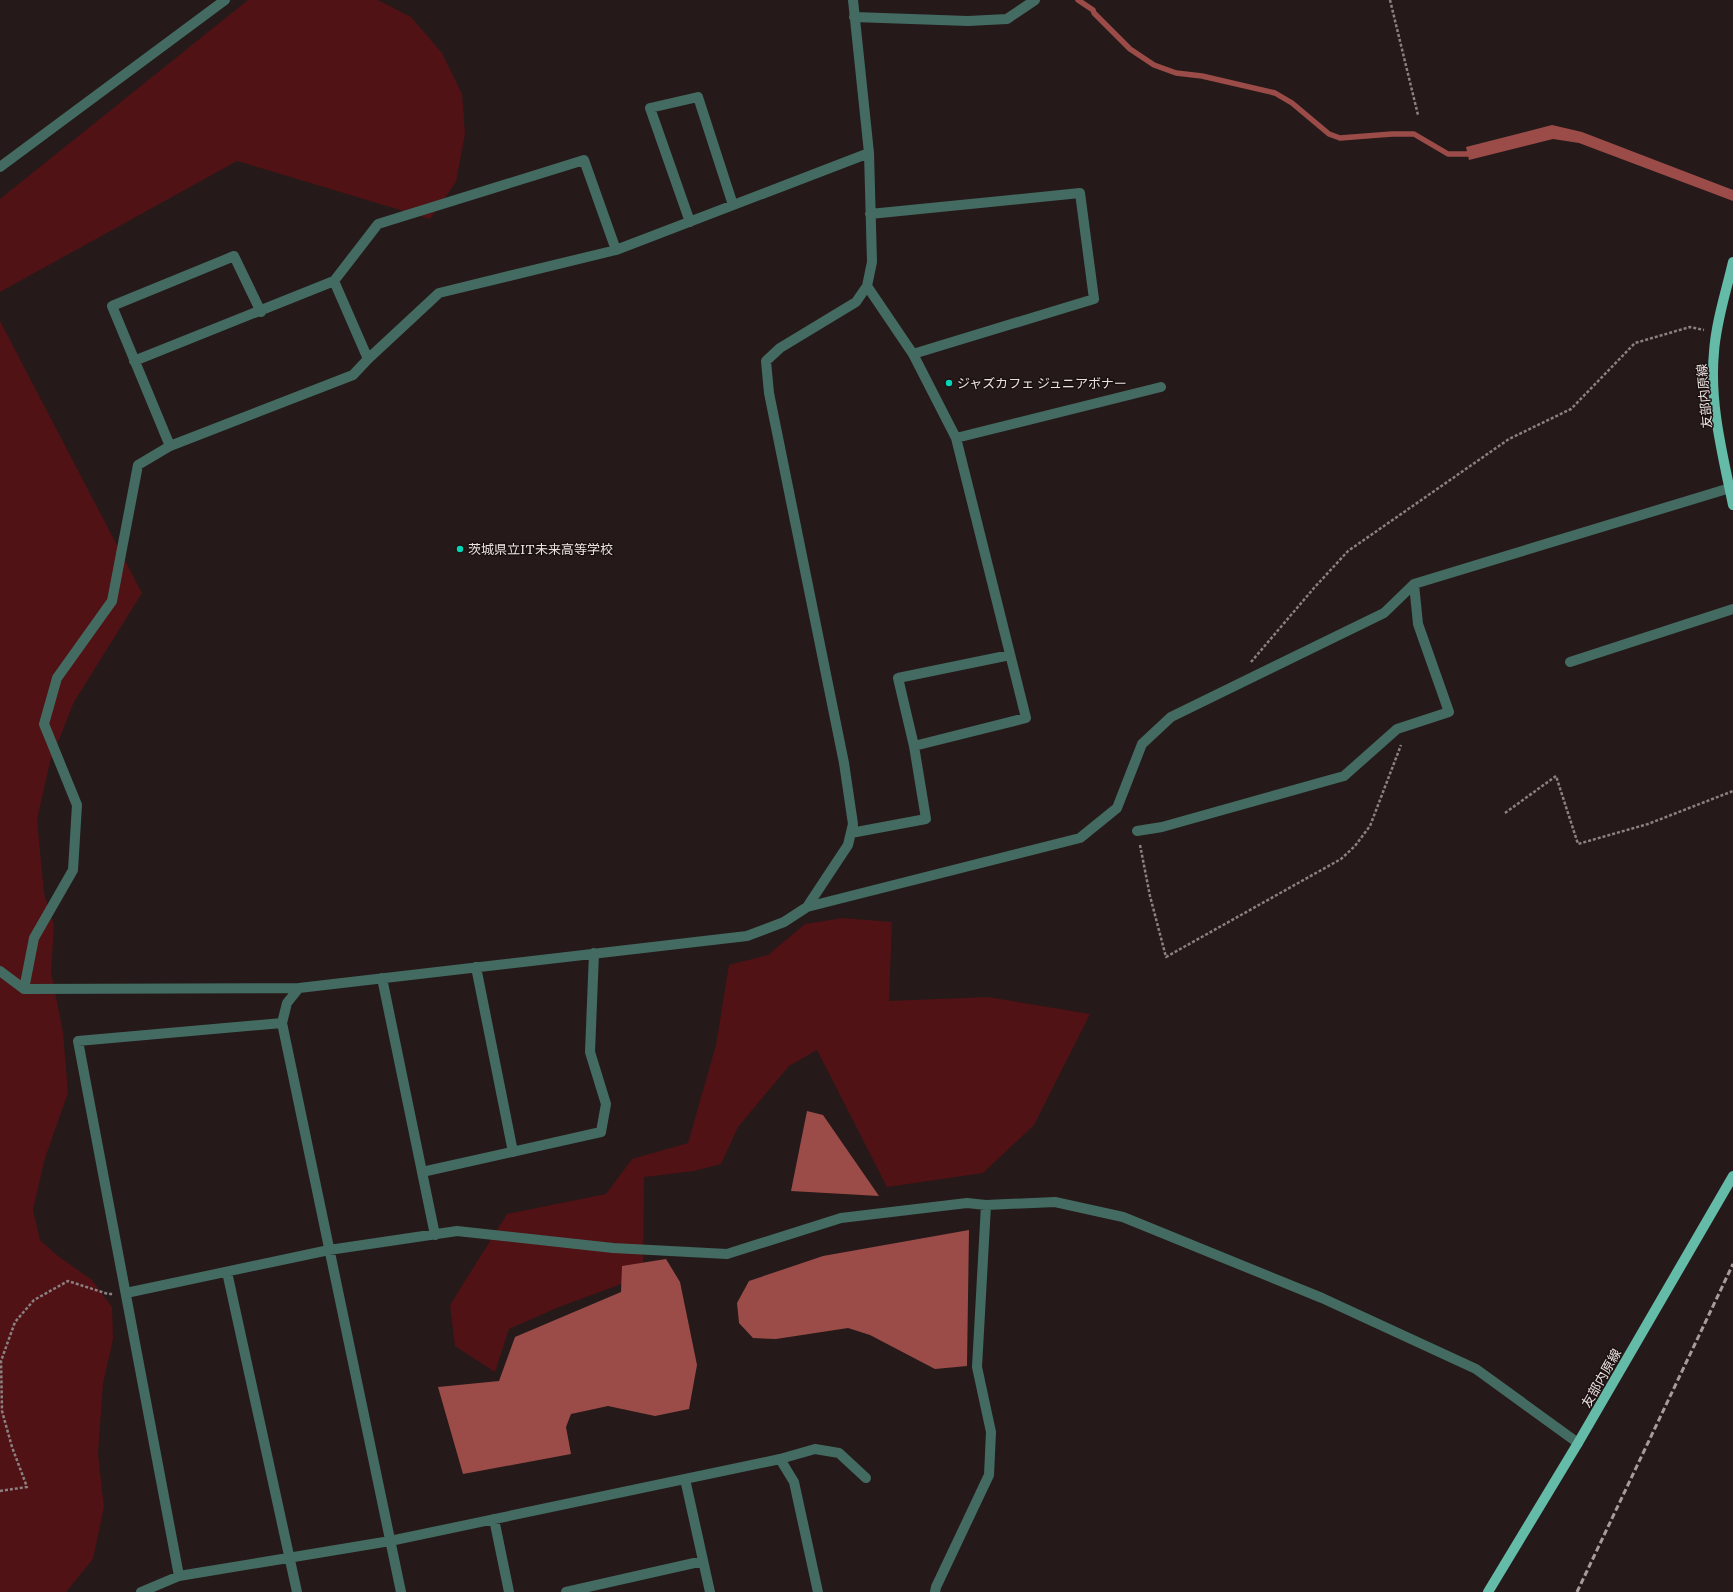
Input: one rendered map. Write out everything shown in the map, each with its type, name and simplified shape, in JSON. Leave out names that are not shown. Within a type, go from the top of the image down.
[{"type":"main road","name":"友部内原線","points":[[1733,262],[1717,331],[1713,374],[1714,392],[1733,505]]},
{"type":"main road","name":"友部内原線","points":[[1488,1592],[1578,1443],[1733,1176]]},
{"type":"street","points":[[0,167],[225,0]]},
{"type":"street","points":[[807,906],[848,845],[853,824],[844,763],[768,393],[766,361],[780,348],[856,302],[867,286],[872,262],[869,153],[853,0]]},
{"type":"street","points":[[854,17],[968,21],[1007,19],[1035,0]]},
{"type":"street","points":[[690,222],[650,108],[698,97],[733,205]]},
{"type":"street","points":[[24,989],[34,938],[74,870],[77,805],[44,724],[57,678],[112,601],[138,465],[170,446],[354,375],[368,359],[439,293],[616,250],[869,153]]},
{"type":"street","points":[[134,361],[261,312],[334,281],[378,224],[584,160],[616,250]]},
{"type":"street","points":[[870,214],[1080,193],[1094,299],[913,354]]},
{"type":"street","points":[[170,446],[112,306],[234,256],[261,312]]},
{"type":"street","points":[[334,281],[368,359]]},
{"type":"street","points":[[867,286],[913,354],[956,438],[1026,718],[914,746]]},
{"type":"street","points":[[956,438],[1161,387]]},
{"type":"street","points":[[0,971],[24,989],[299,988],[747,936],[784,922],[807,906],[1080,838],[1117,808],[1142,744],[1171,717],[1384,613],[1414,584],[1730,488]]},
{"type":"street","points":[[1137,831],[1162,826],[1344,776],[1397,729],[1449,712],[1418,624],[1414,584]]},
{"type":"street","points":[[1570,662],[1733,609]]},
{"type":"street","points":[[851,833],[926,819],[914,746],[898,678],[1010,655]]},
{"type":"street","points":[[422,1172],[601,1132],[606,1104],[590,1052],[594,953]]},
{"type":"street","points":[[476,967],[513,1152]]},
{"type":"street","points":[[382,978],[435,1234]]},
{"type":"street","points":[[299,988],[287,1003],[282,1023],[401,1592]]},
{"type":"street","points":[[179,1576],[78,1041],[282,1023]]},
{"type":"street","points":[[126,1293],[329,1250],[457,1231],[612,1248],[726,1254],[840,1218],[967,1203],[986,1205],[1055,1202],[1123,1217],[1322,1298],[1476,1370],[1578,1443]]},
{"type":"street","points":[[935,1592],[989,1475],[991,1432],[977,1367],[986,1205]]},
{"type":"street","points":[[227,1272],[297,1592]]},
{"type":"street","points":[[141,1592],[179,1576],[390,1541],[780,1459],[814,1449],[839,1453],[866,1478]]},
{"type":"street","points":[[780,1459],[794,1482],[818,1592]]},
{"type":"street","points":[[684,1479],[710,1592]]},
{"type":"street","points":[[494,1519],[509,1592]]},
{"type":"street","points":[[566,1592],[703,1561]]},
{"type":"path","points":[[1390,0],[1418,115]]},
{"type":"path","points":[[1246,668],[1314,588],[1348,551],[1509,439],[1571,409],[1635,343],[1690,327],[1717,331]]},
{"type":"path","points":[[1137,831],[1150,896],[1166,957],[1341,859],[1355,846],[1370,826],[1404,739],[1404,727]]},
{"type":"path","points":[[1505,813],[1556,776],[1578,844],[1648,824],[1733,791]]},
{"type":"path","points":[[0,1491],[27,1487],[12,1447],[2,1411],[1,1361],[15,1322],[34,1300],[68,1281],[108,1294],[126,1293]]},
{"type":"shaded area","points":[[248,0],[378,0],[411,17],[442,53],[462,94],[465,134],[456,182],[430,219],[237,161],[0,292],[0,199]]},
{"type":"shaded area","points":[[1552,125],[1582,132],[1733,190],[1733,201],[1579,143],[1553,139],[1469,160],[1466,147]]},
{"type":"shaded area","points":[[0,321],[142,593],[74,702],[50,762],[37,820],[44,893],[54,925],[51,972],[63,1032],[68,1093],[45,1158],[33,1210],[40,1240],[58,1256],[92,1280],[112,1307],[113,1339],[103,1384],[98,1454],[104,1507],[93,1559],[66,1592],[0,1592]]},
{"type":"shaded area","points":[[843,918],[892,922],[889,1001],[988,997],[1090,1014],[1034,1125],[983,1173],[887,1187],[817,1050],[789,1066],[738,1127],[721,1164],[694,1171],[644,1177],[643,1276],[559,1307],[509,1329],[495,1372],[455,1346],[450,1305],[507,1214],[606,1194],[632,1159],[688,1143],[716,1045],[729,965],[768,955],[805,924]]},
{"type":"shaded area","points":[[807,1111],[823,1115],[879,1196],[791,1191]]},
{"type":"shaded area","points":[[969,1230],[967,1366],[935,1369],[870,1335],[848,1328],[776,1339],[753,1338],[739,1323],[737,1303],[749,1281],[823,1256]]},
{"type":"shaded area","points":[[666,1259],[680,1282],[697,1365],[689,1409],[655,1416],[608,1406],[571,1414],[566,1427],[571,1454],[463,1474],[438,1387],[499,1381],[515,1337],[621,1292],[622,1266]]},
{"type":"waterway","points":[[1078,0],[1093,10],[1094,13],[1130,49],[1154,65],[1176,73],[1202,76],[1275,93],[1292,103],[1329,134],[1340,138],[1414,134],[1448,154],[1467,154],[1474,152]]},
{"type":"railway","points":[[1577,1592],[1733,1264]]},
{"type":"place","name":"ジャズカフェ ジュニアボナー","points":[[949,383]]},
{"type":"place","name":"茨城県立IT未来高等学校","points":[[460,549]]}]
